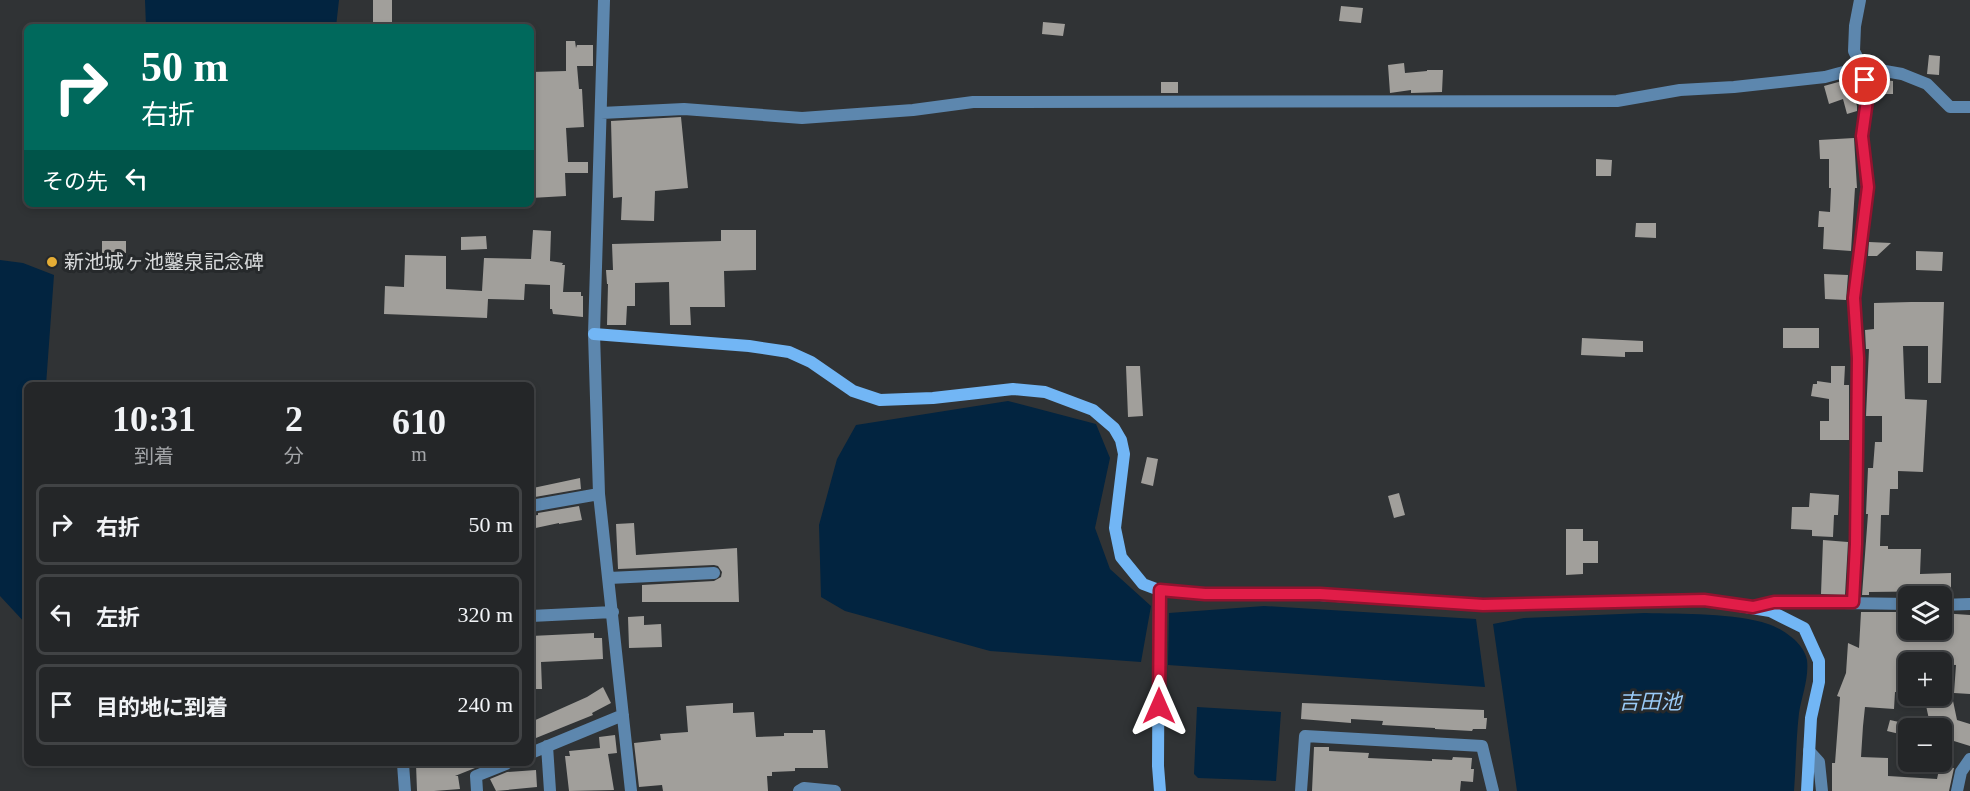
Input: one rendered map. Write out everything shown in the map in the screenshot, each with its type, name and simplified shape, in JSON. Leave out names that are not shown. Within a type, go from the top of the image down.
[{"type":"street","points":[[604,0],[594,334],[599,494],[631,791]]},
{"type":"street","points":[[1853,602],[1858,369],[1854,298],[1868,187],[1862,136],[1868,93],[1862,68],[1854,51],[1855,26],[1860,0]]},
{"type":"street","points":[[601,113],[684,109],[802,118],[913,110],[973,102],[1617,101],[1680,90],[1734,87],[1825,77],[1862,68],[1902,74],[1927,84],[1950,107],[1970,107]]},
{"type":"street","points":[[594,334],[749,346],[789,352],[811,362],[853,391],[880,400],[933,398],[1013,389],[1045,392],[1093,410],[1113,428],[1123,447],[1115,528],[1121,557],[1143,584],[1160,590],[1205,594],[1320,594],[1483,605],[1704,600],[1770,611],[1804,628],[1820,661],[1819,682],[1811,718],[1807,791]]},
{"type":"street","points":[[534,505],[599,494]]},
{"type":"street","points":[[609,578],[714,573]]},
{"type":"street","points":[[1160,590],[1158,766],[1160,791]]},
{"type":"street","points":[[1753,607],[1774,602],[1898,604]]},
{"type":"street","points":[[1952,605],[1970,604]]},
{"type":"street","points":[[534,616],[613,612]]},
{"type":"street","points":[[534,752],[623,715]]},
{"type":"street","points":[[1301,791],[1305,736],[1482,746],[1493,791]]},
{"type":"street","points":[[547,746],[550,791]]},
{"type":"street","points":[[1809,751],[1820,762],[1822,791]]},
{"type":"street","points":[[1957,791],[1961,772],[1970,759]]},
{"type":"street","points":[[403,766],[405,791]]},
{"type":"street","points":[[477,791],[476,776],[501,766]]},
{"type":"street","points":[[799,791],[804,788],[835,791]]},
{"type":"water","points":[[145,0],[339,0],[336,24],[146,24]]},
{"type":"water","points":[[0,260],[23,263],[54,275],[46,382],[24,382],[24,622],[0,596]]},
{"type":"water","points":[[1008,401],[1096,424],[1110,458],[1095,528],[1110,569],[1151,606],[1141,662],[990,651],[845,611],[821,597],[819,525],[837,459],[856,425]]},
{"type":"water","points":[[1264,606],[1476,619],[1485,687],[1168,665],[1169,613]]},
{"type":"water","name":"吉田池","points":[[1645,613],[1708,615],[1755,620],[1780,629],[1797,642],[1805,654],[1807,667],[1797,732],[1794,791],[1517,791],[1493,624],[1524,618]]},
{"type":"water","points":[[1197,707],[1281,712],[1276,781],[1198,778],[1194,774]]},
{"type":"building","points":[[373,0],[392,0],[392,24],[373,24]]},
{"type":"building","points":[[1341,6],[1363,8],[1361,23],[1339,21]]},
{"type":"building","points":[[1043,22],[1065,24],[1063,36],[1042,34]]},
{"type":"building","points":[[566,41],[575,41],[576,48],[577,45],[593,45],[593,66],[577,66],[579,89],[582,89],[584,127],[566,128],[568,162],[588,162],[588,173],[565,173],[566,196],[534,198],[534,72],[566,71]]},
{"type":"building","points":[[1929,55],[1940,56],[1939,75],[1927,74]]},
{"type":"building","points":[[1404,63],[1405,73],[1443,70],[1442,92],[1411,93],[1411,90],[1390,93],[1388,65]]},
{"type":"building","points":[[1849,79],[1857,111],[1847,114],[1843,99],[1829,104],[1824,86]]},
{"type":"building","points":[[1873,79],[1893,81],[1893,94],[1875,94]]},
{"type":"building","points":[[1161,82],[1178,82],[1178,93],[1161,93]]},
{"type":"building","points":[[681,117],[688,188],[655,191],[654,221],[621,220],[622,197],[613,198],[611,121]]},
{"type":"building","points":[[1854,138],[1857,188],[1855,188],[1851,251],[1823,249],[1824,227],[1818,227],[1819,211],[1830,212],[1831,188],[1829,188],[1829,159],[1820,159],[1819,140]]},
{"type":"building","points":[[1596,159],[1612,160],[1611,176],[1596,176]]},
{"type":"building","points":[[1636,223],[1656,223],[1656,238],[1635,237]]},
{"type":"building","points":[[533,230],[551,231],[550,261],[565,265],[563,292],[581,292],[583,317],[553,314],[550,309],[550,285],[525,284],[524,300],[488,299],[487,318],[384,314],[385,286],[404,287],[405,255],[446,256],[446,289],[482,291],[484,258],[531,259]]},
{"type":"building","points":[[721,230],[756,230],[756,270],[724,271],[725,307],[690,307],[691,325],[670,325],[669,282],[635,283],[635,306],[627,306],[626,325],[607,325],[606,270],[613,270],[612,244],[721,241]]},
{"type":"building","points":[[486,236],[487,249],[461,250],[461,237]]},
{"type":"building","points":[[102,241],[126,241],[126,253],[102,253]]},
{"type":"building","points":[[1869,242],[1891,243],[1877,256],[1868,256]]},
{"type":"building","points":[[1916,251],[1943,252],[1942,271],[1916,270]]},
{"type":"building","points":[[1824,274],[1848,275],[1846,300],[1825,299]]},
{"type":"building","points":[[1944,302],[1941,383],[1928,383],[1928,346],[1903,346],[1905,399],[1927,400],[1923,472],[1898,471],[1898,489],[1890,489],[1889,515],[1881,515],[1880,546],[1888,546],[1888,549],[1921,549],[1920,574],[1951,573],[1951,586],[1898,586],[1898,592],[1869,592],[1869,595],[1862,595],[1868,514],[1866,514],[1868,468],[1873,468],[1875,442],[1882,442],[1882,416],[1866,416],[1869,349],[1866,349],[1865,330],[1874,329],[1874,303]]},
{"type":"building","points":[[1783,328],[1819,328],[1819,348],[1783,348]]},
{"type":"building","points":[[1582,338],[1643,341],[1643,352],[1625,352],[1625,357],[1581,355]]},
{"type":"building","points":[[1126,366],[1140,366],[1143,416],[1128,417]]},
{"type":"building","points":[[1831,366],[1845,366],[1844,385],[1849,385],[1849,440],[1820,440],[1820,421],[1829,421],[1829,399],[1811,396],[1813,384],[1817,384],[1817,381],[1831,383]]},
{"type":"building","points":[[1147,457],[1158,459],[1153,486],[1141,483]]},
{"type":"building","points":[[580,478],[581,489],[535,497],[534,488]]},
{"type":"building","points":[[1399,493],[1405,515],[1394,518],[1388,496]]},
{"type":"building","points":[[1810,493],[1839,495],[1838,515],[1834,515],[1833,537],[1812,536],[1812,530],[1791,529],[1792,507],[1809,507]]},
{"type":"building","points":[[579,506],[582,520],[534,528],[534,516]]},
{"type":"building","points":[[634,523],[636,555],[737,548],[739,602],[642,602],[642,585],[714,581],[721,577],[722,572],[718,566],[714,565],[618,569],[616,524]]},
{"type":"building","points":[[1566,529],[1583,529],[1583,541],[1598,541],[1598,563],[1583,563],[1583,574],[1566,575]]},
{"type":"building","points":[[1823,540],[1848,542],[1845,595],[1821,594]]},
{"type":"building","points":[[1861,612],[1898,612],[1898,640],[1952,640],[1952,614],[1970,615],[1970,694],[1954,693],[1956,665],[1952,665],[1952,652],[1898,652],[1898,692],[1895,692],[1894,709],[1865,707],[1861,757],[1888,758],[1888,776],[1937,779],[1938,772],[1952,772],[1952,768],[1954,768],[1949,791],[1832,791],[1832,763],[1835,763],[1840,697],[1837,696],[1846,673],[1848,643],[1859,648]]},
{"type":"building","points":[[644,616],[644,625],[661,624],[662,647],[629,648],[628,617]]},
{"type":"building","points":[[594,633],[594,638],[602,638],[603,659],[541,662],[542,689],[534,689],[534,636]]},
{"type":"building","points":[[603,687],[611,703],[592,713],[593,715],[534,739],[534,721],[587,697]]},
{"type":"building","points":[[1952,696],[1957,720],[1970,724],[1970,746],[1952,740],[1952,718],[1929,718],[1926,706],[1952,706]]},
{"type":"building","points":[[733,703],[733,713],[754,712],[756,737],[784,736],[784,733],[813,733],[813,730],[825,730],[828,768],[795,768],[795,771],[772,772],[772,776],[767,776],[768,791],[663,791],[662,785],[639,787],[634,743],[661,740],[660,734],[688,732],[686,706]]},
{"type":"building","points":[[1302,703],[1484,710],[1484,718],[1487,718],[1486,729],[1473,729],[1472,731],[1435,729],[1382,725],[1383,721],[1351,719],[1351,723],[1301,719]]},
{"type":"building","points":[[1890,720],[1898,722],[1898,734],[1887,731]]},
{"type":"building","points":[[615,735],[617,753],[608,754],[614,790],[569,791],[565,756],[570,756],[569,751],[600,748],[599,737]]},
{"type":"building","points":[[1314,747],[1329,747],[1329,751],[1369,753],[1368,758],[1432,761],[1432,759],[1452,760],[1453,757],[1472,758],[1473,782],[1461,781],[1460,791],[1312,791]]},
{"type":"building","points":[[416,766],[480,766],[455,776],[458,776],[460,789],[417,791]]},
{"type":"building","points":[[536,770],[537,787],[496,791],[490,779],[507,772]]},
{"type":"place","name":"新池城ヶ池鑿泉記念碑","points":[[52,262]]},
{"type":"route","points":[[1159,706],[1160,590],[1205,594],[1320,594],[1483,605],[1704,600],[1753,607],[1774,602],[1853,602],[1856,544],[1858,358],[1854,298],[1868,187],[1862,136],[1868,93],[1865,80]]}]
